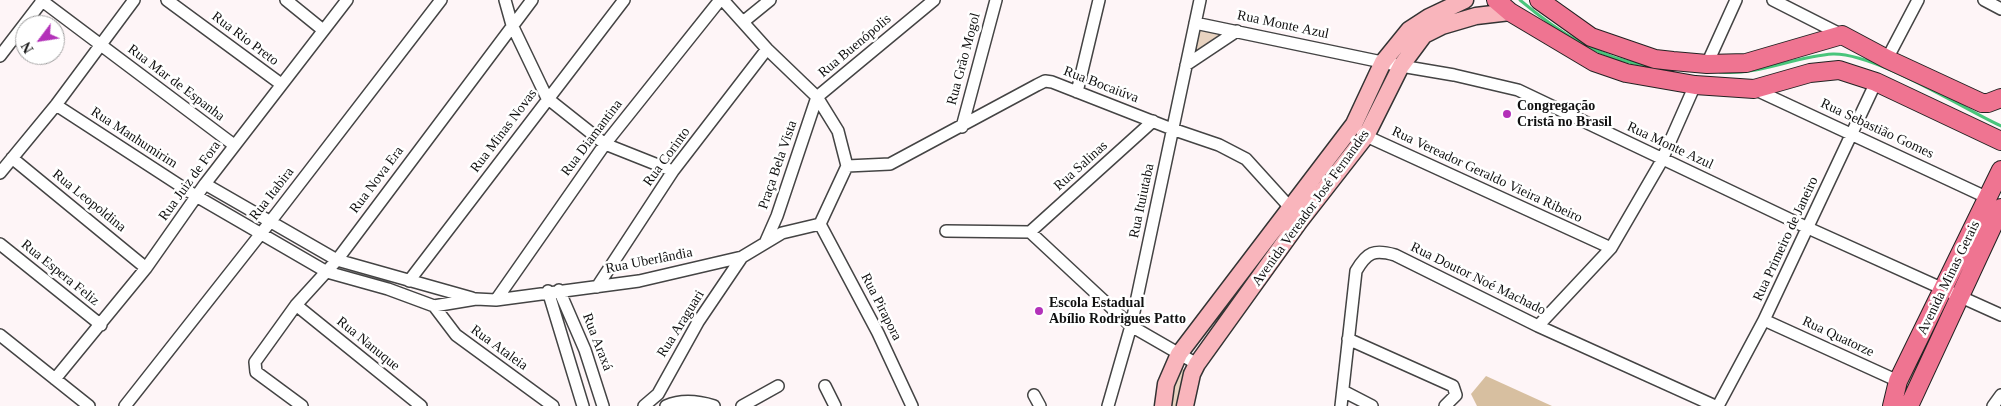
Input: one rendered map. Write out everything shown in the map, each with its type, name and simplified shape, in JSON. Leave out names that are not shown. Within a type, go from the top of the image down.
[{"type":"main road","points":[[1496,0],[1510,12],[1594,62],[1626,73],[1695,85],[1754,89],[1810,73],[1830,70],[1849,73],[1876,82],[2001,141]]},
{"type":"main road","points":[[1540,0],[1591,37],[1611,46],[1655,59],[1707,64],[1746,63],[1842,35],[1887,59],[1982,103],[1988,103],[2001,98]]},
{"type":"main road","name":"Avenida Minas Gerais","points":[[1910,406],[1961,296],[1994,203],[2001,170]]},
{"type":"main road","name":"Avenida Minas Gerais","points":[[1892,406],[1897,384],[1945,289],[1994,203]]},
{"type":"street","points":[[0,56],[42,0]]},
{"type":"street","name":"Rua Mar de Espanha","points":[[42,0],[234,146]]},
{"type":"street","points":[[0,173],[56,105],[134,0]]},
{"type":"street","name":"Rua Rio Preto","points":[[167,0],[281,84]]},
{"type":"street","points":[[286,0],[324,30]]},
{"type":"street","name":"Rua Juiz de Fora","points":[[56,379],[146,268],[205,184],[347,0]]},
{"type":"street","name":"Rua Itabira","points":[[125,406],[441,0]]},
{"type":"street","points":[[505,0],[512,25],[547,98],[605,144],[673,171]]},
{"type":"street","name":"Rua Nova Era","points":[[302,406],[256,372],[255,362],[296,305],[337,260],[532,0]]},
{"type":"street","name":"Rua Minas Novas","points":[[409,281],[547,98],[624,0]]},
{"type":"street","points":[[721,0],[767,50],[817,97],[838,131],[847,166],[820,224]]},
{"type":"street","name":"Rua Diamantina","points":[[496,300],[605,144],[721,0]]},
{"type":"street","points":[[743,22],[770,0]]},
{"type":"street","name":"Rua Buenópolis","points":[[817,97],[934,0]]},
{"type":"street","name":"Rua Grão Mogol","points":[[962,127],[996,0]]},
{"type":"street","points":[[1077,92],[1099,0]]},
{"type":"street","name":"Rua Ituiutaba","points":[[1108,406],[1131,326],[1200,0]]},
{"type":"street","points":[[1410,30],[1434,0]]},
{"type":"street","name":"Avenida Vereador José Fernandes","points":[[1186,406],[1192,374],[1197,364],[1354,124],[1383,62],[1410,30],[1429,17],[1465,0]]},
{"type":"street","points":[[1707,64],[1736,0]]},
{"type":"street","points":[[1773,0],[1842,35]]},
{"type":"street","points":[[1887,59],[1918,0]]},
{"type":"street","points":[[1984,0],[2001,8]]},
{"type":"street","name":"Avenida Vereador José Fernandes","points":[[1163,406],[1166,384],[1179,354],[1296,213],[1366,136],[1401,66],[1424,36],[1442,26],[1476,16],[1510,12]]},
{"type":"street","name":"Rua Monte Azul","points":[[1195,22],[1401,66],[1454,74],[1518,90],[1808,228],[2001,315]]},
{"type":"street","points":[[1186,65],[1237,31]]},
{"type":"street","name":"Rua Corinto","points":[[597,287],[673,171],[767,50]]},
{"type":"street","name":"Rua Bocaiúva","points":[[847,166],[890,164],[962,127],[1044,81],[1219,145],[1246,159],[1296,213]]},
{"type":"street","name":"Rua Primeiro de Janeiro","points":[[1716,406],[1764,320],[1876,82]]},
{"type":"street","points":[[1538,326],[1611,248],[1662,158],[1695,85]]},
{"type":"street","name":"Rua Sebastião Gomes","points":[[1754,89],[1852,133],[1994,203]]},
{"type":"street","name":"Praça Bela Vista","points":[[766,241],[777,216],[817,97]]},
{"type":"street","name":"Rua Manhumirim","points":[[56,105],[196,196]]},
{"type":"street","name":"Rua Salinas","points":[[1030,232],[1153,121]]},
{"type":"street","name":"Rua Vereador Geraldo Vieira Ribeiro","points":[[1354,124],[1366,136],[1611,248]]},
{"type":"street","name":"Rua Leopoldina","points":[[12,158],[146,268]]},
{"type":"street","name":"Rua Uberlândia","points":[[205,184],[337,260],[476,299],[496,300],[639,281],[742,257],[766,241],[790,230],[820,224]]},
{"type":"street","name":"Rua Uberlândia","points":[[196,196],[327,272],[434,306],[476,299]]},
{"type":"street","name":"Rua Pirapora","points":[[820,224],[878,333],[912,406]]},
{"type":"street","points":[[946,231],[1030,232],[1131,326],[1197,364]]},
{"type":"street","name":"Rua Espera Feliz","points":[[0,244],[101,325]]},
{"type":"street","name":"Rua Doutor Noé Machado","points":[[1341,406],[1356,271],[1361,262],[1374,252],[1395,255],[1538,326],[1716,406]]},
{"type":"street","name":"Rua Araguari","points":[[644,406],[658,394],[698,322],[742,257]]},
{"type":"street","points":[[554,291],[583,406]]},
{"type":"street","name":"Rua Araxá","points":[[554,291],[585,350],[603,406]]},
{"type":"street","name":"Rua Nanuque","points":[[296,305],[421,406]]},
{"type":"street","name":"Rua Ataleia","points":[[434,306],[456,335],[554,406]]},
{"type":"street","name":"Rua Quatorze","points":[[1764,320],[1897,384]]},
{"type":"street","points":[[0,335],[89,406]]},
{"type":"street","points":[[1348,339],[1453,386],[1456,395],[1445,406]]},
{"type":"street","name":"Avenida Minas Gerais","points":[[1888,406],[1897,384]]},
{"type":"street","points":[[742,406],[778,386]]},
{"type":"street","points":[[825,386],[835,406]]},
{"type":"street","points":[[1343,391],[1372,406]]},
{"type":"street","points":[[1034,395],[1040,406]]},
{"type":"street","points":[[1994,406],[2001,395]]},
{"type":"street","points":[[666,406],[673,402],[689,401],[714,406]]},
{"type":"shaded area","points":[[1195,23],[1237,31],[1186,65]]},
{"type":"shaded area","points":[[1949,296],[1953,299],[1903,401],[1907,382]]},
{"type":"shaded area","points":[[1174,364],[1192,374],[1185,406],[1163,406]]},
{"type":"shaded area","points":[[1486,376],[1552,406],[1477,406],[1471,394]]},
{"type":"waterway","points":[[1520,0],[1549,23],[1580,42],[1613,57],[1649,66]]},
{"type":"waterway","points":[[1720,72],[1762,69],[1805,58],[1833,54],[1851,56],[1894,71],[2001,126]]},
{"type":"place","name":"Congregação Cristã no Brasil","points":[[1507,114]]},
{"type":"place","name":"Escola Estadual Abílio Rodrigues Patto","points":[[1039,311]]}]
